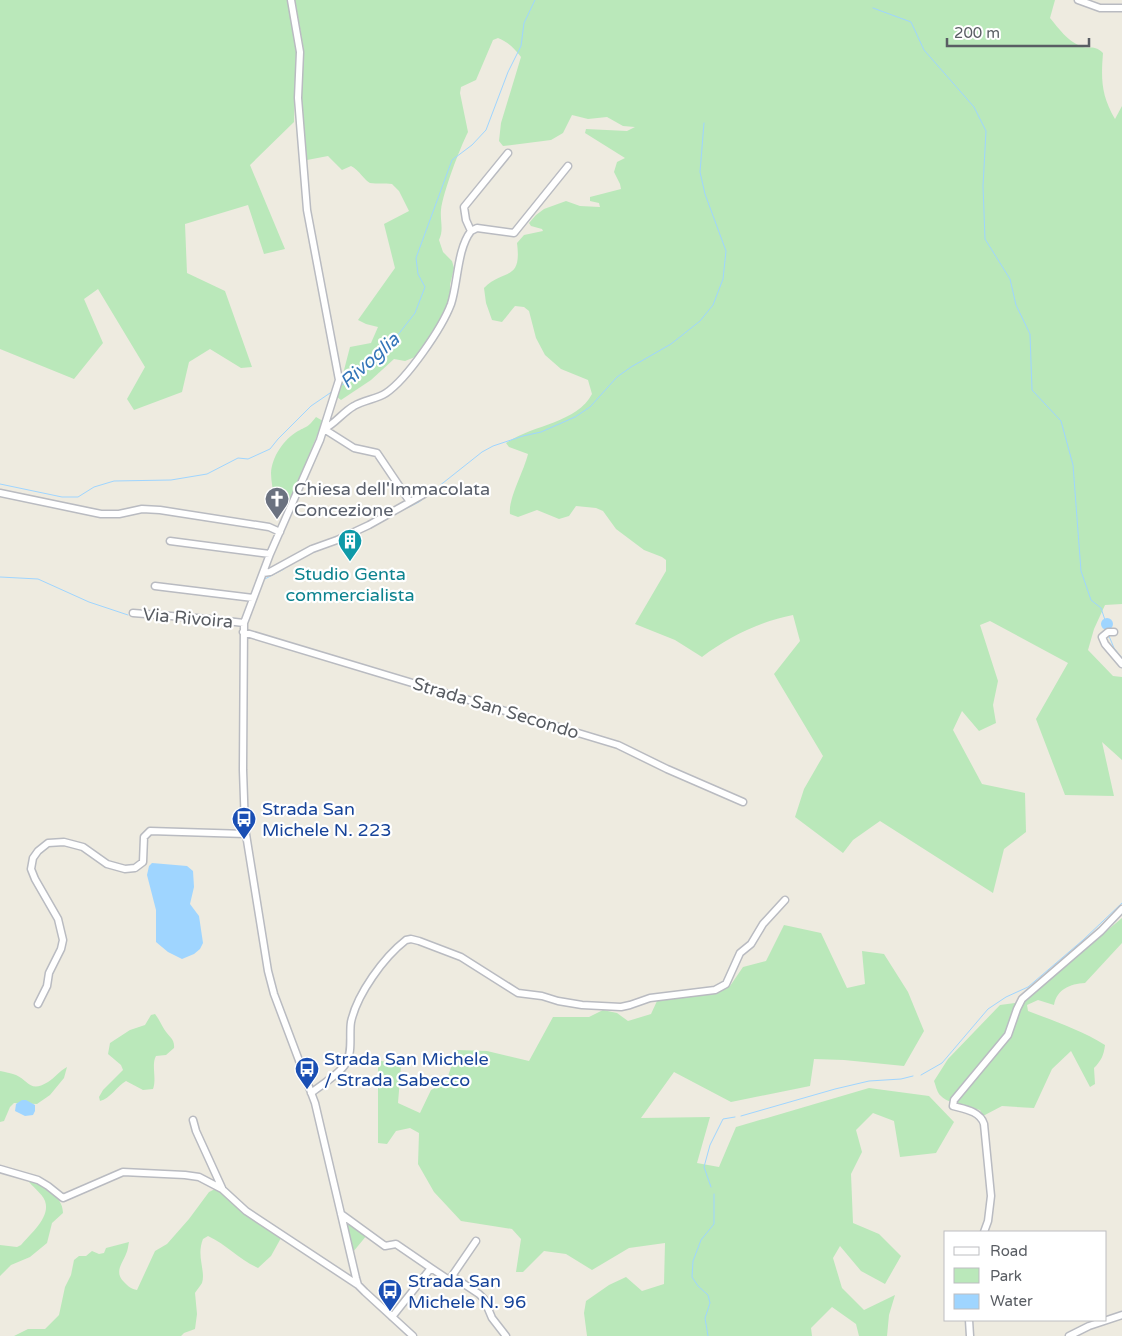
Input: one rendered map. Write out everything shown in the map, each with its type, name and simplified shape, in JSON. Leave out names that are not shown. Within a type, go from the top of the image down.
[{"type":"street","points":[[291,0],[300,52],[298,98],[306,210],[337,366],[338,384],[324,429],[270,554],[244,623],[243,770],[246,834],[268,971],[274,994],[311,1093],[358,1285]]},
{"type":"street","points":[[1078,0],[1100,8],[1122,8]]},
{"type":"street","points":[[471,231],[466,220],[464,207],[508,153]]},
{"type":"street","points":[[324,429],[356,405],[384,394],[392,388],[420,356],[433,338],[450,306],[460,259],[467,237],[471,231],[477,228],[514,233],[568,166]]},
{"type":"street","points":[[324,429],[354,448],[377,453],[410,502]]},
{"type":"street","points":[[0,493],[100,514],[119,514],[142,509],[160,510],[269,528],[280,532]]},
{"type":"street","points":[[263,573],[270,572],[312,549],[361,529],[424,494]]},
{"type":"street","points":[[170,541],[270,554]]},
{"type":"street","points":[[155,586],[252,598]]},
{"type":"street","name":"Via Rivoira","points":[[133,613],[244,623]]},
{"type":"street","name":"Strada San Secondo","points":[[243,632],[618,745],[667,769],[743,802]]},
{"type":"street","points":[[1114,632],[1108,632],[1102,638],[1122,664]]},
{"type":"street","points":[[38,1004],[47,986],[49,973],[61,949],[63,940],[58,919],[31,869],[38,851],[48,843],[64,842],[83,847],[107,864],[125,869],[138,866],[144,860],[144,837],[150,831],[246,834]]},
{"type":"street","points":[[311,1093],[346,1064],[354,1013],[369,983],[384,963],[406,940],[420,941],[461,957],[518,992],[582,1005],[621,1007],[650,998],[715,990],[726,984],[740,953],[751,944],[763,924],[785,900]]},
{"type":"street","points":[[984,1231],[988,1222],[991,1196],[984,1124],[976,1113],[953,1106],[962,1091],[1008,1035],[1022,999],[1101,931],[1122,909]]},
{"type":"street","points":[[193,1120],[222,1189]]},
{"type":"street","points":[[0,1169],[38,1180],[63,1198],[124,1172],[191,1175],[205,1179],[222,1189],[246,1211],[358,1285],[413,1336]]},
{"type":"street","points":[[341,1214],[385,1246],[396,1244],[449,1280]]},
{"type":"street","points":[[476,1241],[452,1276],[484,1299],[492,1318],[506,1336]]},
{"type":"street","points":[[392,1317],[430,1268]]},
{"type":"street","points":[[1107,1320],[1122,1316]]},
{"type":"street","points":[[969,1321],[970,1336]]},
{"type":"street","points":[[1070,1336],[1088,1326],[1105,1321]]},
{"type":"green space","points":[[0,0],[288,0],[296,52],[294,122],[250,165],[285,249],[264,254],[248,205],[185,224],[187,273],[225,291],[252,367],[241,368],[210,349],[189,362],[182,392],[134,410],[127,399],[145,367],[98,289],[84,299],[103,343],[74,379],[0,349]]},
{"type":"green space","points":[[295,0],[1055,0],[1050,18],[1060,30],[1075,44],[1094,48],[1103,53],[1103,87],[1110,110],[1115,119],[1122,106],[1122,604],[1105,605],[1094,629],[1088,650],[1113,676],[1122,677],[1122,760],[1102,742],[1114,796],[1065,795],[1036,719],[1068,663],[990,621],[980,625],[998,681],[993,705],[996,723],[979,731],[962,711],[953,730],[982,784],[1025,793],[1026,832],[1004,849],[993,893],[880,821],[853,840],[843,853],[795,817],[804,789],[823,756],[774,674],[800,641],[793,615],[769,621],[745,631],[702,657],[675,640],[635,624],[666,571],[666,560],[644,550],[616,529],[603,511],[596,508],[576,506],[569,516],[559,519],[537,510],[518,517],[510,514],[511,501],[528,454],[509,447],[506,443],[565,418],[585,404],[592,394],[588,380],[561,369],[545,355],[536,338],[529,311],[524,307],[515,306],[502,322],[492,320],[486,303],[484,288],[514,269],[517,264],[517,243],[524,235],[543,231],[531,226],[529,223],[544,209],[566,201],[580,206],[600,207],[599,203],[590,201],[590,197],[621,189],[614,172],[617,162],[625,158],[585,133],[586,129],[627,131],[635,127],[623,126],[607,117],[588,119],[572,115],[563,133],[551,140],[503,146],[499,141],[501,123],[521,57],[511,46],[498,38],[493,40],[476,80],[461,87],[460,93],[468,132],[456,159],[445,192],[441,210],[442,229],[439,240],[443,252],[452,261],[454,268],[450,285],[450,300],[430,340],[415,357],[405,361],[394,359],[371,380],[341,400],[337,397],[350,347],[371,343],[378,327],[358,320],[395,268],[384,224],[409,211],[399,191],[392,184],[370,183],[351,166],[342,170],[328,156],[307,160],[301,97],[304,51]]},
{"type":"green space","points":[[316,417],[323,421],[288,506],[273,501],[271,473],[276,455],[288,439],[308,426]]},
{"type":"green space","points":[[1122,918],[1122,943],[1085,983],[1065,988],[1058,995],[1054,1005],[1038,1000],[1027,1005],[1028,1011],[1077,1030],[1105,1045],[1102,1058],[1094,1068],[1095,1084],[1090,1087],[1071,1051],[1052,1069],[1034,1108],[1002,1106],[983,1116],[980,1110],[953,1103],[940,1095],[934,1081],[948,1059],[1000,1005],[1015,1003],[1025,999]]},
{"type":"green space","points":[[784,925],[821,933],[847,988],[865,984],[862,951],[884,954],[908,992],[924,1031],[904,1066],[814,1059],[810,1086],[731,1102],[674,1072],[641,1118],[710,1117],[697,1163],[719,1167],[736,1127],[869,1088],[929,1096],[954,1122],[936,1153],[900,1157],[894,1121],[873,1113],[856,1130],[862,1152],[851,1174],[853,1223],[879,1234],[901,1256],[885,1284],[861,1271],[840,1246],[833,1258],[842,1288],[864,1310],[895,1295],[889,1315],[887,1336],[859,1336],[856,1324],[832,1307],[811,1328],[812,1336],[587,1336],[584,1313],[586,1301],[609,1285],[626,1277],[642,1291],[664,1284],[665,1243],[629,1248],[592,1270],[566,1254],[544,1251],[523,1272],[516,1272],[521,1239],[512,1229],[461,1221],[434,1192],[418,1164],[419,1133],[410,1128],[396,1131],[387,1144],[378,1143],[378,1060],[401,1066],[398,1103],[420,1113],[431,1090],[446,1082],[457,1050],[487,1051],[529,1061],[553,1017],[589,1017],[603,1010],[617,1013],[628,1021],[651,1014],[657,1001],[717,993],[730,986],[743,967],[766,961]]},
{"type":"green space","points":[[155,1014],[173,1040],[174,1048],[166,1055],[156,1056],[153,1089],[143,1090],[126,1081],[107,1098],[100,1101],[99,1097],[103,1090],[123,1070],[121,1065],[108,1054],[110,1043],[130,1030],[145,1025],[151,1015]]},
{"type":"green space","points":[[67,1067],[64,1078],[50,1095],[37,1104],[14,1103],[10,1107],[4,1121],[0,1122],[0,1071],[16,1075],[30,1085],[37,1086],[53,1079]]},
{"type":"green space","points":[[27,1179],[39,1184],[56,1196],[63,1213],[52,1223],[47,1243],[30,1257],[11,1265],[0,1276],[0,1245],[17,1247],[21,1245],[39,1225],[45,1213],[44,1198]]},
{"type":"green space","points":[[215,1189],[221,1191],[245,1215],[281,1238],[271,1256],[258,1268],[208,1236],[203,1239],[200,1251],[203,1278],[195,1293],[197,1314],[195,1329],[181,1336],[14,1336],[28,1329],[45,1329],[59,1315],[65,1287],[71,1275],[74,1260],[79,1256],[86,1256],[92,1251],[99,1254],[104,1253],[106,1248],[129,1242],[119,1271],[121,1278],[133,1289],[137,1290],[155,1251],[167,1244],[209,1192]]},
{"type":"green space","points":[[345,1220],[367,1235],[353,1252]]},
{"type":"water","points":[[1109,618],[1112,619],[1112,629],[1105,630],[1102,629],[1101,622],[1102,619]]},
{"type":"water","points":[[152,863],[187,866],[193,871],[194,887],[190,904],[199,916],[203,943],[194,954],[182,959],[168,952],[156,942],[156,910],[147,875],[149,866]]},
{"type":"water","points":[[22,1100],[35,1105],[33,1115],[25,1116],[15,1111],[16,1104]]},
{"type":"waterway","name":"Rivoglia","points":[[340,386],[358,376],[390,345],[415,313],[425,287],[418,274],[416,258],[452,160],[472,145],[486,130],[508,72],[521,46],[524,23],[535,0]]},
{"type":"waterway","points":[[873,8],[911,22],[924,50],[974,107],[986,131],[983,186],[985,239],[1010,279],[1016,305],[1030,334],[1032,390],[1061,421],[1073,465],[1081,571],[1091,600],[1101,608],[1105,620]]},
{"type":"waterway","points":[[389,517],[419,502],[482,452],[493,446],[541,432],[575,417],[590,407],[617,377],[671,344],[700,321],[713,305],[723,279],[726,251],[705,194],[700,172],[704,123]]},
{"type":"waterway","name":"Rivoglia","points":[[0,484],[62,497],[78,497],[94,487],[114,481],[171,480],[207,474],[238,458],[248,459],[270,449],[311,406],[333,391]]},
{"type":"waterway","points":[[312,553],[345,540]]},
{"type":"waterway","points":[[263,580],[284,569]]},
{"type":"waterway","points":[[0,577],[38,579],[89,602],[128,615]]},
{"type":"waterway","points":[[1109,636],[1114,648],[1122,658]]},
{"type":"waterway","points":[[921,1075],[942,1063],[988,1009],[1006,997],[1028,987],[1083,940],[1122,903]]},
{"type":"waterway","points":[[741,1116],[869,1081],[901,1079],[913,1076]]},
{"type":"waterway","points":[[976,1110],[980,1113]]},
{"type":"waterway","points":[[711,1187],[704,1167],[710,1145],[723,1119],[735,1117]]},
{"type":"waterway","points":[[708,1336],[705,1318],[710,1303],[708,1295],[692,1277],[693,1261],[701,1240],[714,1224],[714,1194]]},
{"type":"place","name":"Chiesa dell′Immacolata Concezione","points":[[277,520]]},
{"type":"place","name":"Studio Genta commercialista","points":[[350,562]]},
{"type":"place","name":"Strada San Michele N. 223","points":[[244,840]]},
{"type":"place","name":"Strada San Michele / Strada Sabecco","points":[[307,1090]]},
{"type":"place","name":"Strada San Michele N. 96","points":[[390,1312]]}]
